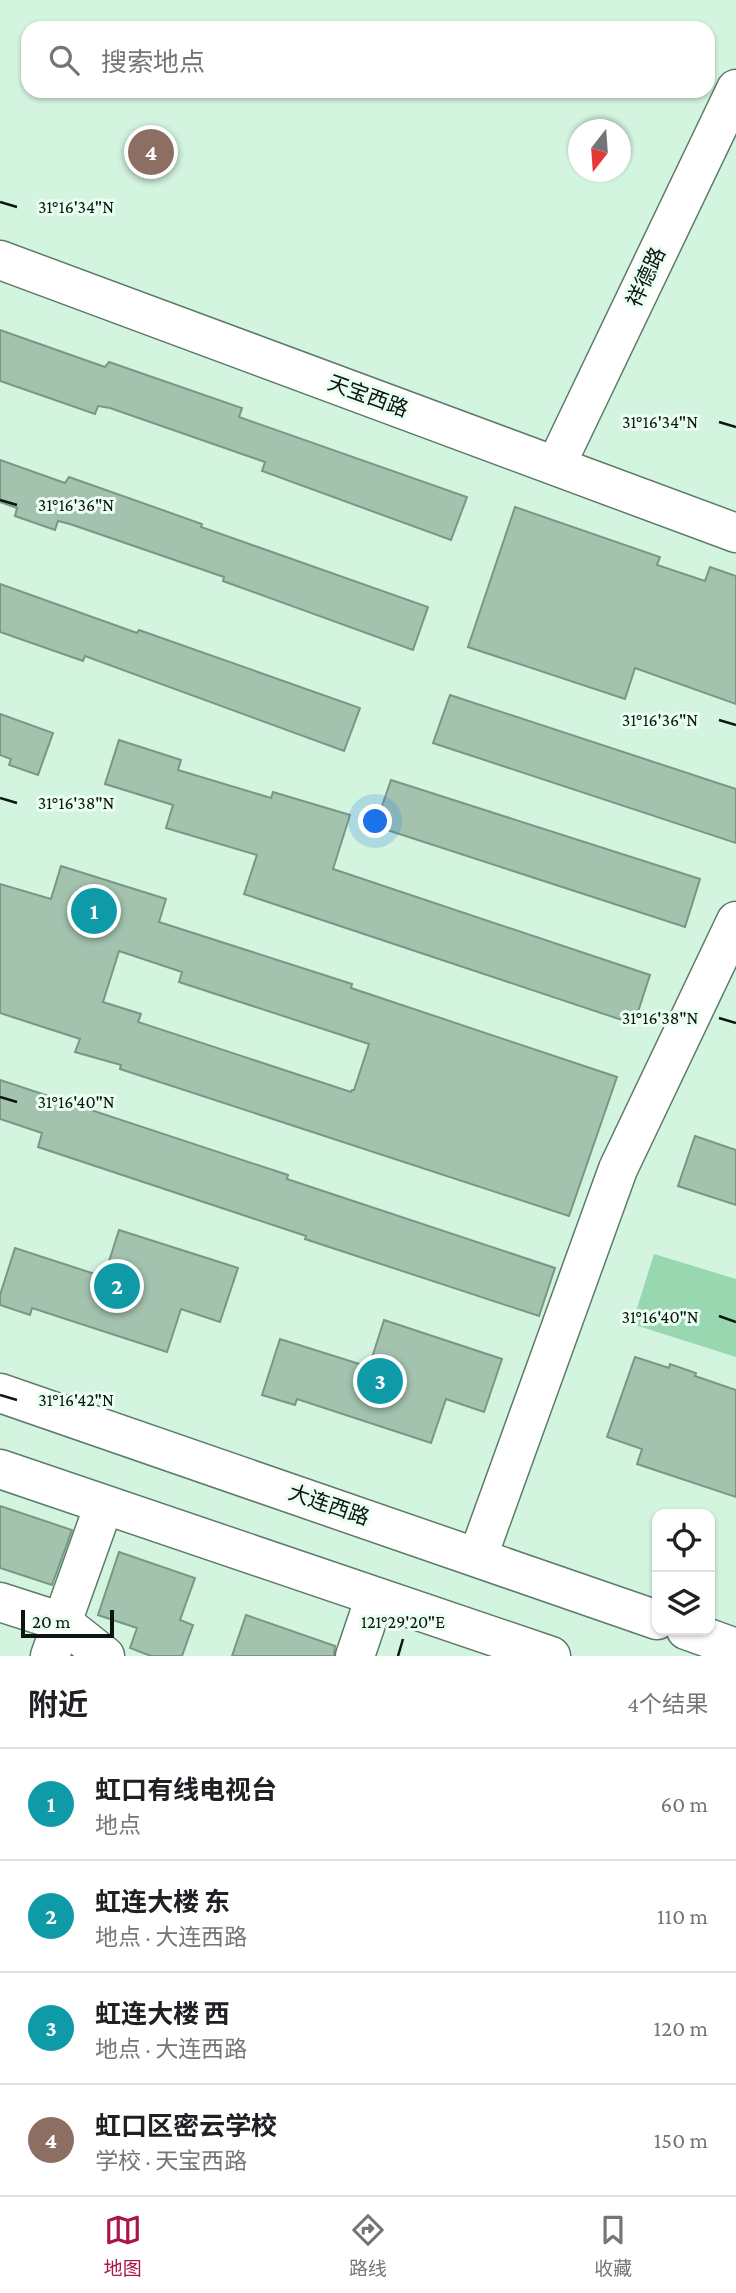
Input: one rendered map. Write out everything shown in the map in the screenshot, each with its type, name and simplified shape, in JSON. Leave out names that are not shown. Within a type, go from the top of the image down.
[{"type":"main road","name":"祥德路","points":[[556,465],[736,89]]},
{"type":"main road","name":"天宝西路","points":[[0,260],[736,533]]},
{"type":"main road","points":[[478,1556],[618,1169],[736,921]]},
{"type":"main road","name":"大连西路","points":[[0,1393],[652,1618]]},
{"type":"main road","points":[[0,1469],[551,1656]]},
{"type":"main road","points":[[56,1639],[104,1505]]},
{"type":"main road","points":[[355,1656],[375,1597]]},
{"type":"main road","points":[[0,1602],[56,1639],[105,1656]]},
{"type":"main road","points":[[700,1635],[736,1648]]},
{"type":"green space","points":[[654,1254],[736,1279],[736,1357],[632,1324]]},
{"type":"building","points":[[0,330],[105,367],[109,362],[242,408],[239,417],[467,497],[451,540],[262,471],[265,462],[110,408],[98,406],[95,414],[0,381]]},
{"type":"building","points":[[0,460],[65,483],[69,477],[428,607],[413,650],[223,581],[224,577],[70,524],[58,521],[55,530],[15,516],[17,508],[0,502]]},
{"type":"building","points":[[515,507],[660,557],[657,565],[705,581],[710,567],[736,576],[736,704],[635,668],[625,699],[468,647]]},
{"type":"building","points":[[0,584],[360,708],[344,751],[85,656],[83,661],[0,632]]},
{"type":"building","points":[[450,695],[736,789],[736,843],[433,743]]},
{"type":"building","points":[[0,714],[53,733],[38,775],[9,765],[11,759],[0,755]]},
{"type":"building","points":[[119,740],[181,760],[178,770],[271,798],[273,792],[350,815],[333,869],[650,975],[634,1024],[244,894],[257,855],[166,828],[173,805],[105,784]]},
{"type":"building","points":[[391,780],[700,879],[685,927],[375,826]]},
{"type":"building","points":[[61,866],[166,899],[159,922],[352,984],[351,988],[617,1077],[569,1216],[120,1069],[121,1065],[75,1052],[80,1039],[0,1013],[0,884],[51,899]],"holes":[[[119,951],[182,972],[179,982],[369,1044],[354,1090],[351,1092],[138,1022],[141,1014],[103,1002]]]},
{"type":"building","points":[[0,1080],[288,1175],[287,1179],[555,1268],[539,1316],[38,1147],[42,1133],[0,1119]]},
{"type":"building","points":[[695,1136],[736,1150],[736,1205],[678,1186]]},
{"type":"building","points":[[119,1230],[238,1268],[220,1322],[181,1309],[167,1352],[32,1308],[30,1315],[0,1305],[0,1295],[15,1248],[104,1277]]},
{"type":"building","points":[[384,1320],[502,1359],[484,1412],[446,1399],[431,1443],[297,1399],[295,1405],[262,1395],[280,1339],[369,1367]]},
{"type":"building","points":[[635,1357],[669,1368],[670,1364],[736,1390],[736,1497],[637,1464],[642,1449],[607,1437]]},
{"type":"building","points":[[0,1506],[72,1530],[52,1585],[0,1568]]},
{"type":"building","points":[[119,1552],[195,1578],[180,1620],[193,1625],[182,1656],[151,1656],[130,1648],[137,1628],[98,1615]]},
{"type":"building","points":[[246,1615],[335,1646],[334,1656],[232,1656]]},
{"type":"place","name":"虹口区密云学校","points":[[151,152]]},
{"type":"place","name":"虹口有线电视台","points":[[94,911]]},
{"type":"place","name":"虹连大楼 东","points":[[117,1286]]},
{"type":"place","name":"虹连大楼 西","points":[[380,1381]]}]
